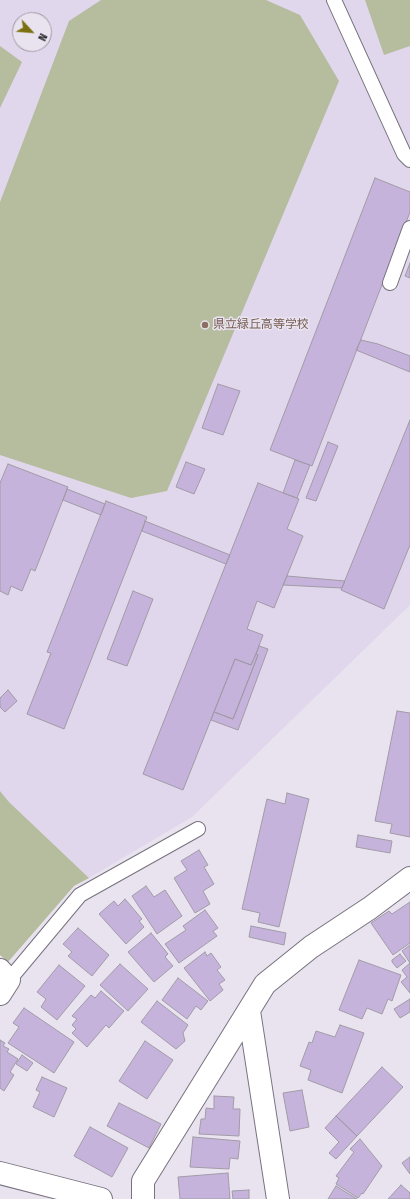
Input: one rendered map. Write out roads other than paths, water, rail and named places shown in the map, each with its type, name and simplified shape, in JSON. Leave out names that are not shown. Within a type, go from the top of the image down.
[{"type":"street","points":[[143,1199],[143,1181],[265,984],[311,947],[370,908],[410,878]]},
{"type":"street","points":[[249,1011],[278,1199]]},
{"type":"street","points":[[0,1174],[101,1199]]},
{"type":"lane","points":[[334,0],[404,154],[410,160]]},
{"type":"lane","points":[[390,283],[410,228]]},
{"type":"lane","points":[[3,981],[80,895],[198,829]]},
{"type":"place","name":"県立緑丘高等学校","points":[[205,325]]}]
